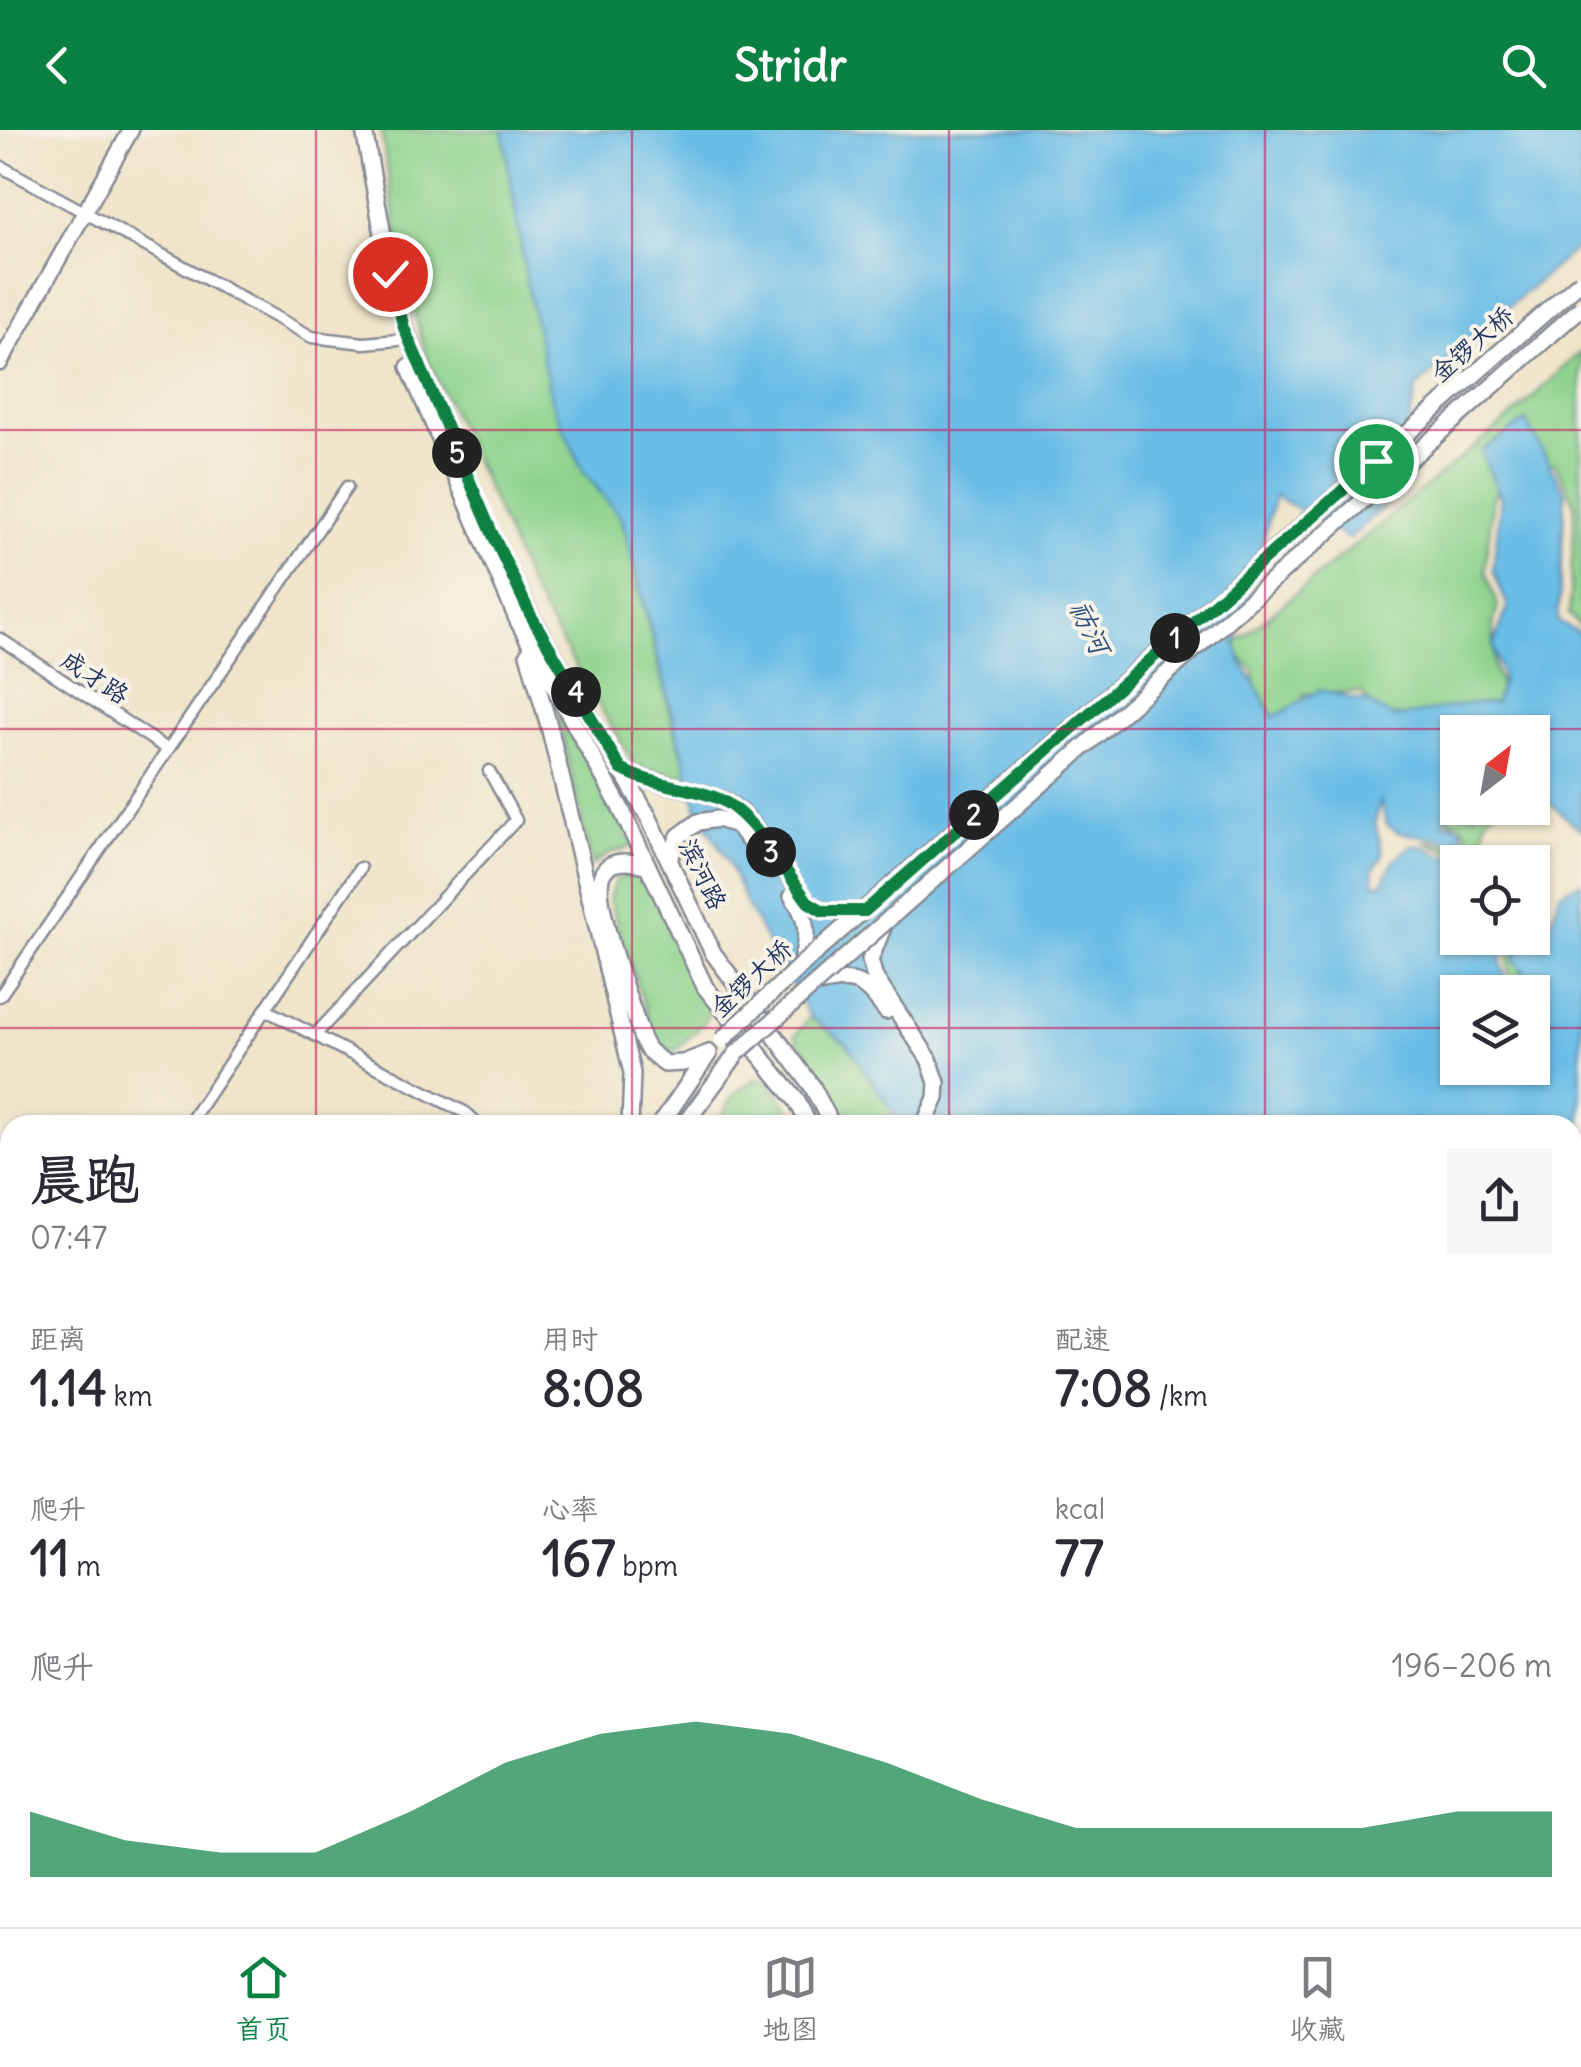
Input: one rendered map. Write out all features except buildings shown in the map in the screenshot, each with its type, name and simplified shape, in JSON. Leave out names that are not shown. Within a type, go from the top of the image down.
[{"type":"main road","name":"滨河路","points":[[360,130],[381,277],[399,340],[419,396],[518,621],[620,807],[705,987],[804,1115]]},
{"type":"main road","name":"滨河路","points":[[360,130],[404,328],[530,614],[621,769],[714,954],[812,1086],[827,1115]]},
{"type":"main road","name":"金锣大桥","points":[[667,1115],[709,1053],[800,966],[1581,281]]},
{"type":"main road","name":"金锣大桥","points":[[689,1115],[737,1053],[1581,308]]},
{"type":"main road","points":[[518,621],[549,726],[632,1073],[630,1115]]},
{"type":"main road","points":[[621,769],[658,785],[713,796],[734,806],[808,902],[823,911],[865,911]]},
{"type":"main road","points":[[669,860],[680,836],[698,822],[718,819],[737,825],[804,911],[808,932],[800,966]]},
{"type":"main road","points":[[648,866],[620,861],[606,868],[601,878],[601,904],[642,1039],[648,1050],[665,1064],[709,1053]]},
{"type":"main road","points":[[884,925],[870,960],[875,978],[930,1059],[937,1083],[928,1115]]},
{"type":"main road","points":[[814,984],[844,978],[856,980],[869,989],[921,1058],[928,1079],[928,1098],[919,1115]]},
{"type":"main road","points":[[694,1106],[694,1115]]},
{"type":"street","points":[[0,364],[131,130]]},
{"type":"street","points":[[0,166],[312,337],[364,343],[399,340]]},
{"type":"street","points":[[0,996],[347,487]]},
{"type":"street","name":"成才路","points":[[0,640],[167,749]]},
{"type":"street","points":[[315,1035],[516,820],[490,771]]},
{"type":"street","points":[[195,1115],[360,868]]},
{"type":"street","points":[[266,1010],[468,1115]]},
{"type":"green space","points":[[381,130],[503,130],[527,284],[583,471],[622,518],[675,732],[690,777],[635,766],[532,593],[425,353],[402,264]]},
{"type":"green space","points":[[1581,351],[1581,629],[1569,614],[1575,504],[1555,463],[1528,467],[1493,496],[1485,571],[1498,605],[1493,626],[1494,669],[1504,694],[1499,709],[1471,715],[1440,715],[1440,721],[1378,715],[1361,692],[1304,694],[1293,721],[1266,714],[1256,697],[1254,671],[1231,647],[1518,411]]},
{"type":"green space","points":[[557,709],[634,846],[611,853],[592,865]]},
{"type":"green space","points":[[1462,825],[1486,825],[1483,845],[1452,845],[1463,842],[1467,833]]},
{"type":"green space","points":[[632,872],[648,880],[711,1009],[703,1024],[674,1052],[657,1044],[609,900],[615,880]]},
{"type":"green space","points":[[1508,955],[1516,955],[1523,975],[1509,972]]},
{"type":"green space","points":[[810,1017],[847,1044],[895,1115],[838,1115],[795,1036]]},
{"type":"green space","points":[[756,1079],[769,1080],[793,1115],[723,1115],[735,1093]]},
{"type":"water","name":"祊河","points":[[503,130],[1572,130],[1581,143],[1581,244],[1417,387],[1391,500],[1349,539],[1275,496],[1236,643],[1241,660],[1274,717],[1319,690],[1367,702],[1394,718],[1495,703],[1502,680],[1493,646],[1508,607],[1493,570],[1501,498],[1481,451],[1526,421],[1565,492],[1558,621],[1581,635],[1581,830],[1550,804],[1550,715],[1440,715],[1440,825],[1456,825],[1462,829],[1462,836],[1457,842],[1398,832],[1387,825],[1380,801],[1375,823],[1383,855],[1373,870],[1374,883],[1382,884],[1394,860],[1412,845],[1440,853],[1440,955],[1502,955],[1505,975],[1440,975],[1440,1085],[1550,1085],[1550,975],[1527,975],[1514,960],[1516,955],[1550,955],[1550,923],[1560,893],[1581,882],[1581,1115],[895,1115],[847,1044],[810,1017],[697,809],[622,519],[583,471],[552,403],[527,284]]},
{"type":"route","points":[[390,274],[404,328],[492,533],[530,614],[621,769],[642,780],[713,796],[734,806],[808,902],[823,911],[865,911],[1376,461]]}]
